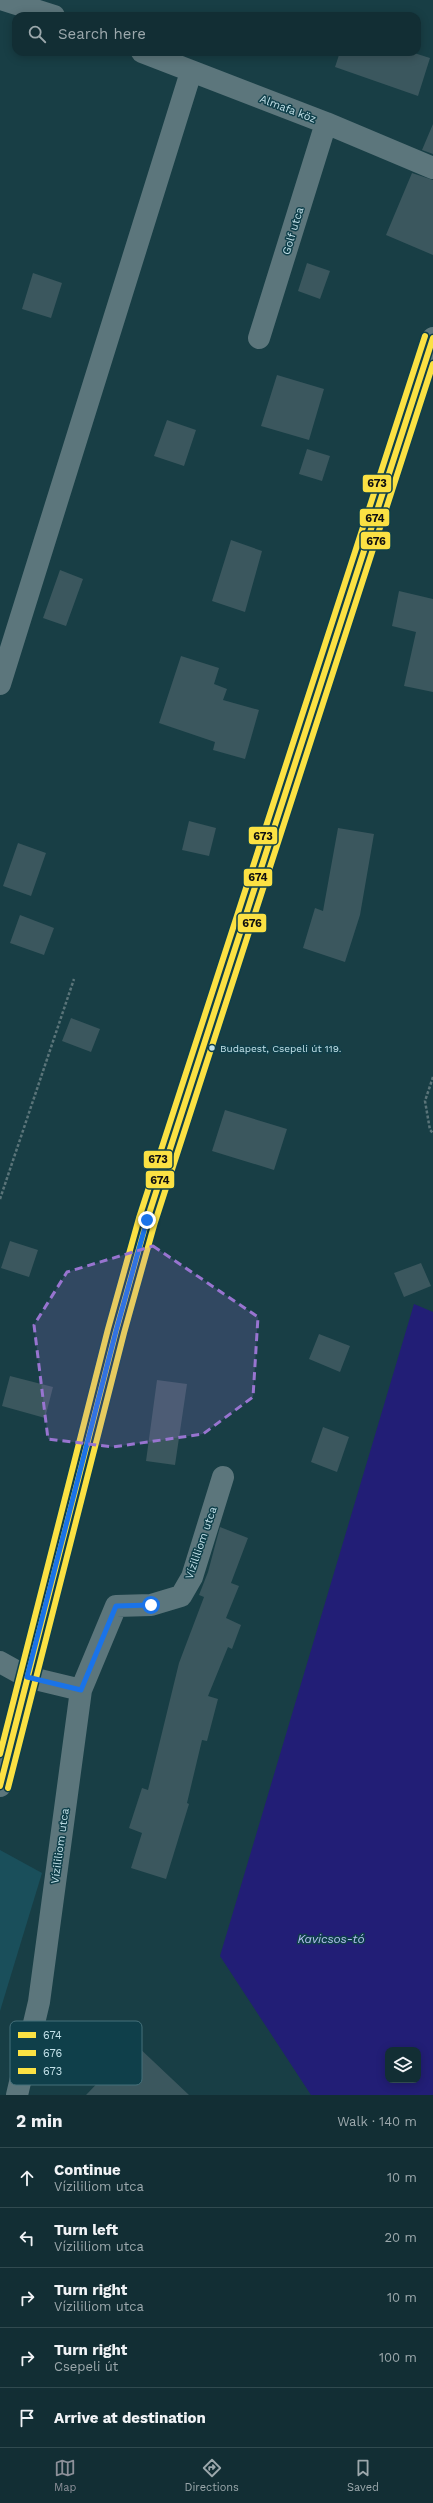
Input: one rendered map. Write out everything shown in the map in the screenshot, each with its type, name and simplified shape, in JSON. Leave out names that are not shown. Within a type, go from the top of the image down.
[{"type":"street","points":[[4,0],[52,10]]},
{"type":"street","name":"Almafa köz","points":[[152,56],[326,123],[433,168]]},
{"type":"street","points":[[0,684],[191,72]]},
{"type":"street","name":"Golf utca","points":[[259,338],[326,123]]},
{"type":"street","points":[[0,1786],[116,1331],[147,1220],[433,338]]},
{"type":"street","name":"Vízililiom utca","points":[[35,2021],[39,2002],[81,1690],[116,1606],[151,1605],[181,1596],[192,1577],[223,1477]]},
{"type":"street","points":[[0,1662],[27,1677],[81,1690]]},
{"type":"street","name":"Vízililiom utca","points":[[17,2095],[19,2085]]},
{"type":"path","points":[[0,1199],[74,979]]},
{"type":"path","points":[[433,1077],[424,1101],[430,1130],[433,1133]]},
{"type":"highlighted area","points":[[153,1246],[258,1317],[253,1397],[203,1434],[113,1447],[48,1439],[34,1325],[67,1272]]},
{"type":"shaded area","points":[[0,1850],[42,1873],[0,2011]]},
{"type":"water","name":"Kavicsos-tó","points":[[414,1304],[433,1312],[433,2095],[311,2095],[220,1956]]},
{"type":"building","points":[[421,55],[430,58],[418,96],[335,67],[339,56]]},
{"type":"building","points":[[433,124],[433,154],[422,150]]},
{"type":"building","points":[[412,173],[433,180],[433,255],[386,235]]},
{"type":"building","points":[[307,263],[330,271],[320,299],[298,291]]},
{"type":"building","points":[[33,273],[62,283],[51,318],[22,309]]},
{"type":"building","points":[[277,375],[324,389],[309,440],[261,426]]},
{"type":"building","points":[[167,420],[196,430],[184,466],[154,456]]},
{"type":"building","points":[[307,449],[330,456],[322,481],[299,474]]},
{"type":"building","points":[[231,540],[262,551],[245,612],[212,601]]},
{"type":"building","points":[[60,570],[83,579],[66,626],[43,618]]},
{"type":"building","points":[[399,591],[433,599],[433,692],[404,686],[416,632],[392,626]]},
{"type":"building","points":[[181,656],[219,668],[214,684],[227,689],[223,700],[259,710],[245,759],[213,750],[215,742],[159,723]]},
{"type":"building","points":[[189,821],[216,828],[209,856],[182,850]]},
{"type":"building","points":[[338,828],[374,834],[360,915],[345,962],[303,948],[315,908],[323,911]]},
{"type":"building","points":[[18,843],[46,853],[31,896],[3,886]]},
{"type":"building","points":[[20,915],[54,928],[44,955],[10,943]]},
{"type":"building","points":[[71,1018],[100,1029],[91,1052],[62,1041]]},
{"type":"building","points":[[225,1110],[287,1129],[274,1170],[212,1151]]},
{"type":"building","points":[[10,1241],[38,1250],[29,1277],[1,1268]]},
{"type":"building","points":[[421,1263],[431,1286],[404,1297],[394,1273]]},
{"type":"building","points":[[319,1334],[350,1346],[340,1372],[309,1359]]},
{"type":"building","points":[[10,1376],[53,1387],[45,1418],[2,1406]]},
{"type":"building","points":[[157,1380],[187,1384],[175,1465],[146,1461]]},
{"type":"building","points":[[323,1427],[349,1437],[337,1472],[311,1462]]},
{"type":"building","points":[[220,1527],[248,1538],[231,1583],[239,1586],[226,1618],[241,1625],[232,1649],[228,1647],[208,1696],[218,1699],[207,1741],[202,1740],[187,1803],[189,1804],[166,1879],[131,1868],[142,1833],[129,1828],[142,1788],[148,1790],[179,1663],[204,1597],[199,1595],[208,1572]]},
{"type":"building","points":[[142,2051],[189,2095],[86,2095],[96,2085],[142,2085]]},
{"type":"transit line","name":"673","points":[[0,1754],[108,1329],[139,1218],[425,336]]},
{"type":"transit line","name":"674","points":[[0,1786],[116,1331],[147,1220],[433,338]]},
{"type":"transit line","name":"676","points":[[8,1788],[124,1333],[155,1222],[433,364]]},
{"type":"place","name":"Budapest, Csepeli út 119.","points":[[212,1048]]},
{"type":"route","points":[[147,1220],[116,1331],[27,1677],[81,1690],[116,1606],[151,1605]]}]
